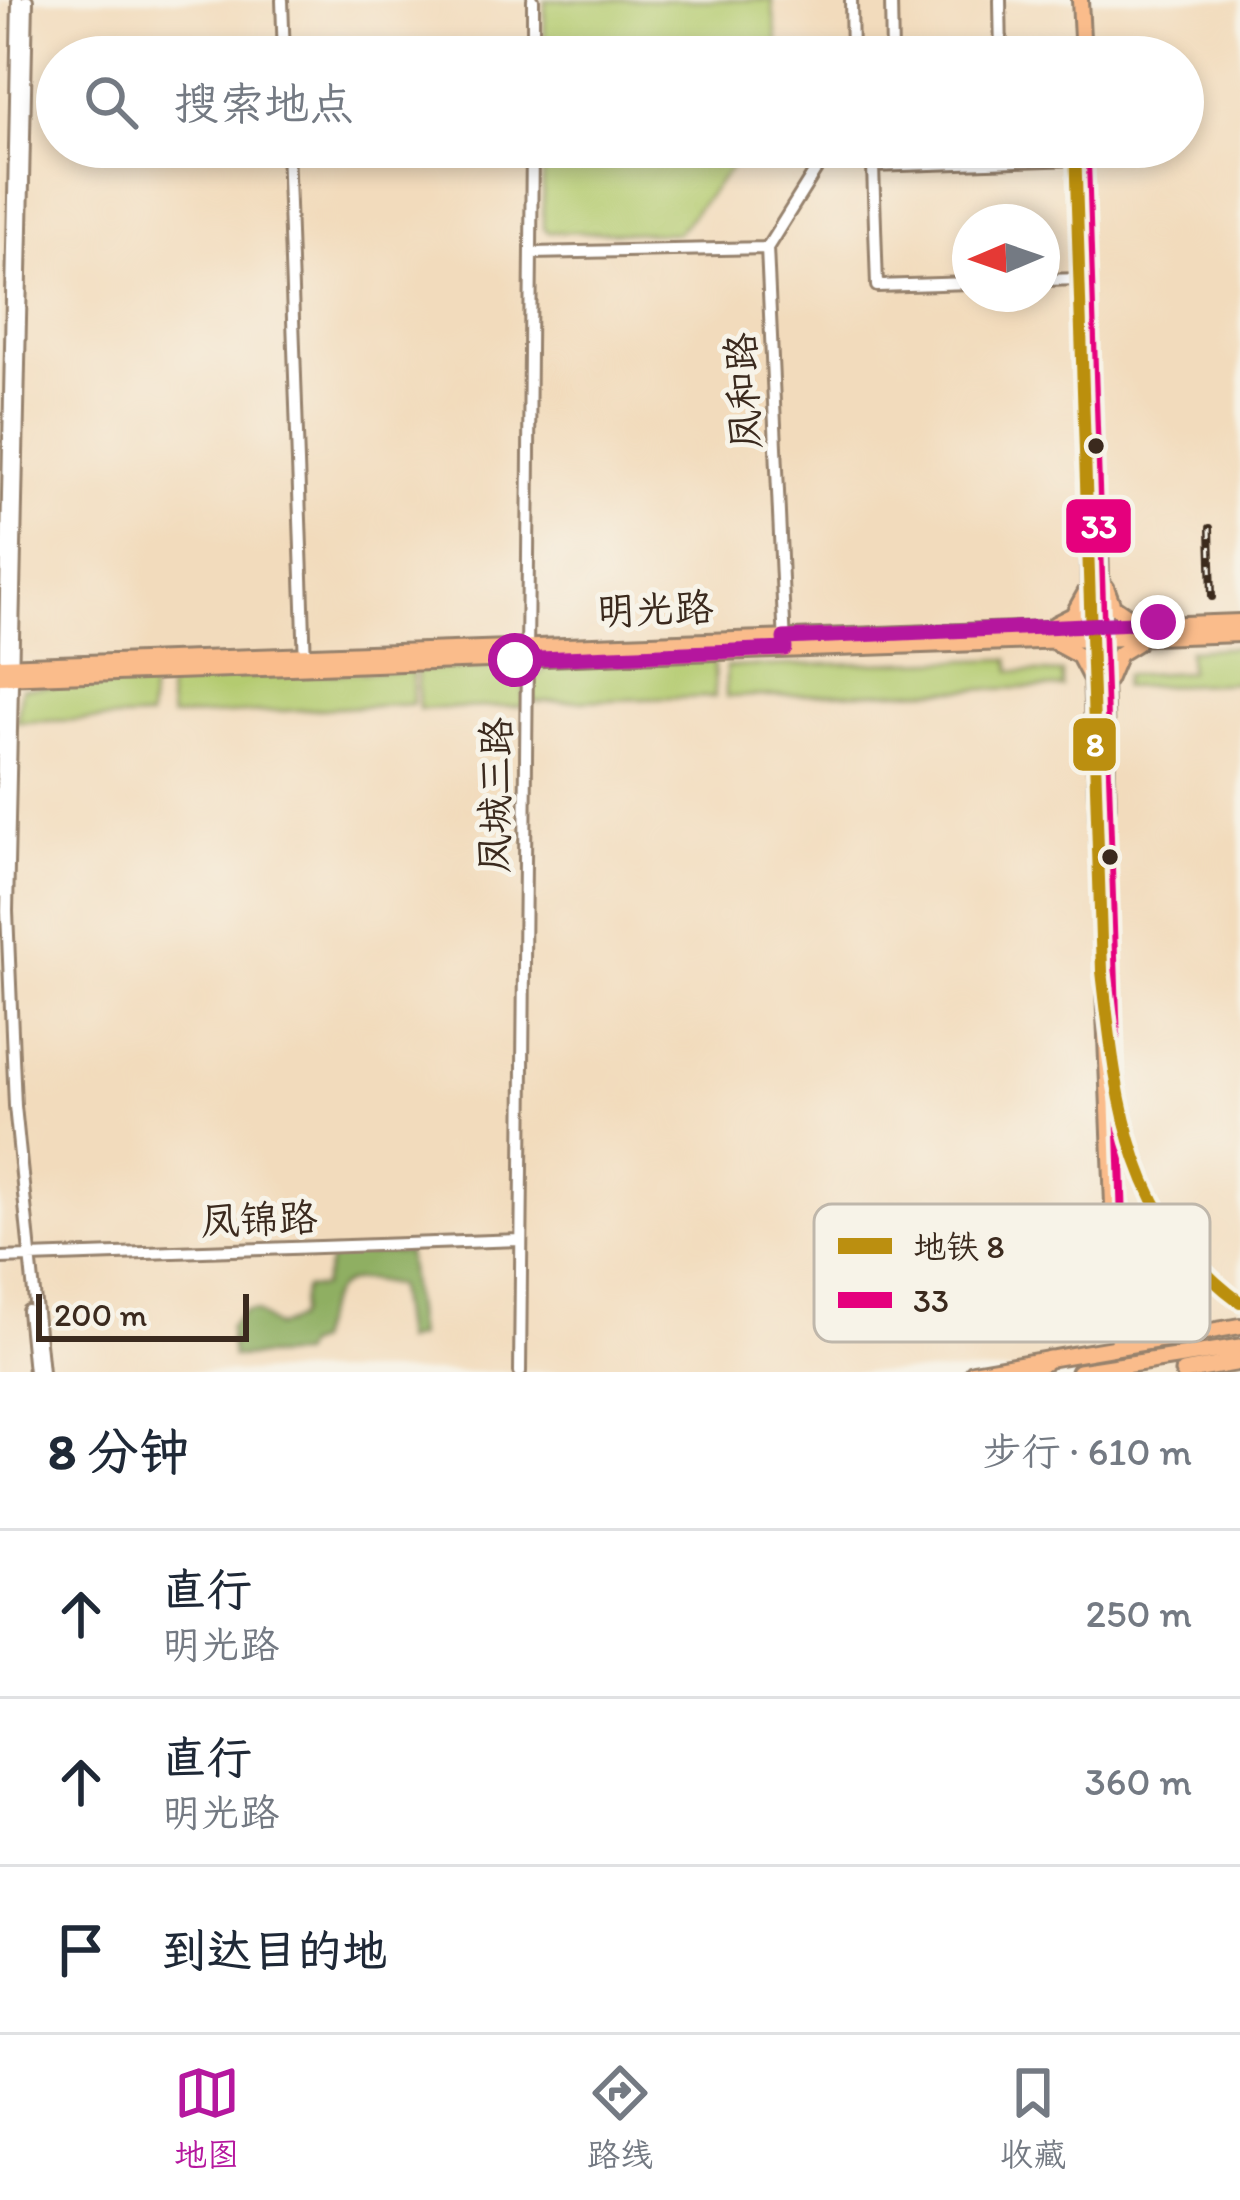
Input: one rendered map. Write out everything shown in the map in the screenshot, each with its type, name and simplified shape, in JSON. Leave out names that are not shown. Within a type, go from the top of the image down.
[{"type":"highway","points":[[1079,1372],[1240,1347]]},
{"type":"highway","points":[[1031,1372],[1049,1358]]},
{"type":"highway","points":[[1183,1372],[1240,1362]]},
{"type":"main road","points":[[1076,0],[1077,36]]},
{"type":"main road","points":[[1080,168],[1096,576],[1113,606],[1142,622]]},
{"type":"main road","points":[[1081,168],[1118,1204]]},
{"type":"main road","points":[[1039,634],[1073,615],[1096,576]]},
{"type":"main road","name":"明光路","points":[[1098,633],[1142,622],[1240,622]]},
{"type":"main road","name":"明光路","points":[[5,671],[1039,634],[1153,638],[1240,634]]},
{"type":"main road","points":[[1039,634],[1080,656],[1099,688]]},
{"type":"main road","points":[[1099,688],[1120,653],[1153,638]]},
{"type":"main road","points":[[1210,1331],[1240,1326]]},
{"type":"main road","points":[[1123,1342],[1123,1346]]},
{"type":"main road","points":[[973,1372],[1146,1342]]},
{"type":"street","points":[[0,892],[18,0]]},
{"type":"street","points":[[26,1257],[7,911],[5,671],[27,0]]},
{"type":"street","points":[[282,0],[283,36]]},
{"type":"street","points":[[532,0],[532,36]]},
{"type":"street","points":[[851,0],[852,36]]},
{"type":"street","points":[[891,0],[892,36]]},
{"type":"street","points":[[1000,0],[1001,36]]},
{"type":"street","points":[[288,168],[304,660]]},
{"type":"street","name":"凤城三路","points":[[520,1372],[532,168]]},
{"type":"street","points":[[532,253],[767,248],[817,168]]},
{"type":"street","points":[[873,168],[877,286],[952,284]]},
{"type":"street","name":"凤和路","points":[[767,248],[785,644]]},
{"type":"street","points":[[1060,280],[1083,279]]},
{"type":"street","points":[[0,919],[8,1110],[38,1372]]},
{"type":"street","name":"凤锦路","points":[[0,1258],[520,1240]]},
{"type":"green space","points":[[545,0],[772,0],[776,36],[544,36]]},
{"type":"green space","points":[[543,168],[731,168],[677,233],[548,232],[543,228]]},
{"type":"green space","points":[[1240,647],[1240,683],[1123,687],[1125,675],[1189,672],[1188,650]]},
{"type":"green space","points":[[1009,659],[1011,671],[1062,673],[1062,687],[726,697],[726,667]]},
{"type":"green space","points":[[714,660],[715,697],[532,702],[532,681],[548,666]]},
{"type":"green space","points":[[516,667],[524,675],[524,706],[419,709],[417,670]]},
{"type":"green space","points":[[412,671],[413,704],[171,717],[166,678]]},
{"type":"green space","points":[[152,680],[149,718],[17,722],[22,688]]},
{"type":"green space","points":[[407,1252],[417,1337],[403,1341],[396,1286],[360,1280],[339,1287],[315,1342],[304,1346],[300,1355],[232,1357],[229,1327],[244,1311],[256,1311],[276,1327],[294,1320],[305,1288],[322,1287],[332,1254]]},
{"type":"railway","points":[[1210,528],[1212,597]]},
{"type":"metro line","name":"8","points":[[1076,168],[1102,971],[1122,1111],[1156,1204]]},
{"type":"metro line","name":"8","points":[[1210,1276],[1240,1302]]},
{"type":"transit line","name":"33","points":[[1087,168],[1122,1204]]},
{"type":"route","points":[[515,660],[785,649],[784,638],[1158,622]]}]
